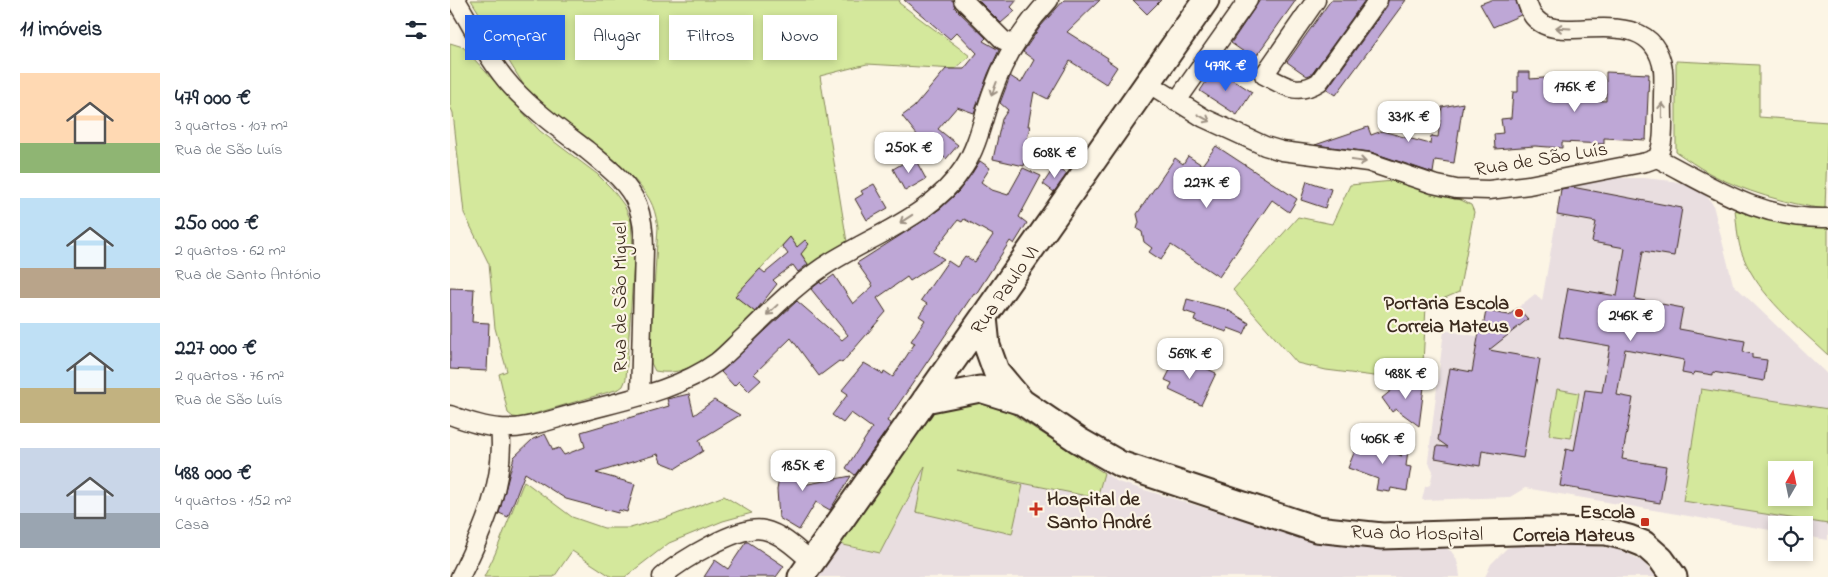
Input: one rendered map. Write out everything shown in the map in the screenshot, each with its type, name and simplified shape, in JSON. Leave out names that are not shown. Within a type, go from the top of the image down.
[{"type":"main road","name":"Rua Paulo VI","points":[[806,569],[1206,0]]},
{"type":"main road","points":[[984,317],[988,380]]},
{"type":"main road","points":[[955,358],[988,380]]},
{"type":"main road","name":"Rua do Hospital","points":[[926,400],[988,380],[1078,440],[1120,464],[1316,529],[1382,536],[1545,531],[1606,532],[1644,544],[1661,559],[1674,577]]},
{"type":"street","name":"Rua de São Miguel","points":[[456,0],[511,86],[528,103],[610,170],[629,190],[637,203],[644,239],[640,396]]},
{"type":"street","points":[[963,0],[1003,40],[1013,44]]},
{"type":"street","points":[[450,415],[485,426],[500,428],[529,426],[640,396],[685,380],[713,365],[791,292],[822,268],[892,228],[943,192],[964,168],[978,137],[993,89],[1013,44],[1048,0]]},
{"type":"street","points":[[1176,102],[1248,0]]},
{"type":"street","points":[[1316,0],[1264,75],[1297,89],[1309,88],[1319,82],[1378,0]]},
{"type":"street","points":[[1526,0],[1536,20],[1553,28],[1618,28],[1640,34],[1649,40],[1661,60],[1663,72],[1662,146],[1657,158],[1752,207],[1798,217],[1828,218]]},
{"type":"street","name":"Rua de São Luís","points":[[1148,83],[1176,102],[1222,127],[1264,146],[1282,151],[1368,162],[1450,188],[1489,190],[1539,183],[1646,162],[1657,158]]},
{"type":"street","points":[[460,577],[479,534],[497,482],[501,459],[500,428]]},
{"type":"street","points":[[662,577],[714,543],[742,531],[753,529],[764,530],[779,537],[806,569]]},
{"type":"shaded area","points":[[1610,178],[1644,178],[1673,181],[1702,192],[1713,205],[1733,284],[1828,375],[1828,540],[1813,538],[1813,516],[1768,516],[1768,530],[1525,488],[1510,497],[1422,500],[1425,487],[1430,485],[1433,471],[1428,461],[1444,330],[1481,337],[1535,294],[1542,301],[1562,186]]},
{"type":"shaded area","name":"Hospital de Santo André","points":[[1012,413],[1118,482],[1298,536],[1431,544],[1443,547],[1451,551],[1456,558],[1460,577],[816,577],[929,415]]},
{"type":"shaded area","points":[[1531,543],[1571,543],[1611,548],[1628,553],[1644,563],[1656,577],[1485,577],[1491,564],[1507,548]]},
{"type":"green space","points":[[471,0],[900,0],[899,3],[970,56],[955,69],[867,64],[820,76],[847,242],[810,267],[790,237],[735,296],[755,312],[735,333],[711,355],[699,363],[685,369],[670,372],[655,371],[651,363],[650,352],[658,227],[650,200],[633,178],[528,92],[508,60],[565,60],[565,15],[480,15]]},
{"type":"green space","points":[[450,43],[463,47],[465,49],[465,60],[475,60],[540,131],[597,174],[624,205],[631,221],[634,261],[626,379],[623,386],[619,389],[520,418],[513,417],[508,413],[499,374],[507,371],[495,328],[489,264],[464,213],[453,113],[450,106]]},
{"type":"green space","points":[[1676,61],[1759,65],[1759,117],[1828,122],[1825,209],[1796,204],[1736,186],[1709,173],[1676,152]]},
{"type":"green space","points":[[1393,181],[1461,200],[1471,205],[1474,212],[1459,292],[1426,306],[1422,382],[1326,370],[1297,363],[1233,290],[1298,217],[1332,224],[1350,185]]},
{"type":"green space","points":[[1735,210],[1770,220],[1828,225],[1828,355],[1780,310],[1750,271],[1738,239]]},
{"type":"green space","points":[[1557,389],[1579,393],[1571,438],[1549,435]]},
{"type":"green space","points":[[1701,389],[1828,409],[1828,524],[1813,522],[1813,516],[1778,516],[1683,501]]},
{"type":"green space","points":[[977,401],[1011,413],[1104,473],[1097,498],[957,470],[1023,485],[1012,534],[916,512],[925,466],[880,553],[839,544],[929,415],[939,409]]},
{"type":"green space","points":[[524,481],[572,517],[604,528],[630,528],[666,518],[724,496],[752,513],[723,521],[669,543],[625,577],[612,577],[572,551],[554,577],[484,577]]},
{"type":"building","points":[[904,0],[953,0],[955,8],[986,38],[983,41],[999,50],[974,113],[957,107],[938,129],[958,145],[946,159],[918,136],[902,116],[914,107],[946,69],[964,69],[977,53],[957,32],[950,39]]},
{"type":"building","points":[[978,0],[1017,0],[1011,7],[1015,11],[1001,23]]},
{"type":"building","points":[[1064,0],[1100,0],[1067,32],[1108,58],[1107,60],[1117,67],[1106,84],[1070,61],[1048,99],[1034,92],[1026,144],[1029,144],[1024,166],[993,159],[1002,119],[1008,110],[1000,103],[1010,76],[1021,83],[1034,60],[1023,52],[1040,27]]},
{"type":"building","points":[[1133,0],[1161,0],[1147,14]]},
{"type":"building","points":[[1260,0],[1296,0],[1254,59],[1231,43]]},
{"type":"building","points":[[1331,0],[1365,0],[1312,74],[1307,76],[1287,62]]},
{"type":"building","points":[[1388,0],[1406,0],[1336,95],[1327,89],[1387,6]]},
{"type":"building","points":[[1491,0],[1516,0],[1521,15],[1493,27],[1480,4]]},
{"type":"building","points":[[1215,68],[1252,92],[1237,115],[1200,91]]},
{"type":"building","points":[[1518,72],[1530,72],[1530,79],[1570,76],[1569,99],[1606,101],[1606,72],[1649,74],[1646,140],[1604,138],[1604,144],[1562,142],[1562,148],[1535,146],[1495,149],[1494,134],[1503,133],[1501,119],[1511,118],[1513,92],[1518,92]]},
{"type":"building","points":[[1463,103],[1454,163],[1435,160],[1433,173],[1371,152],[1315,145],[1368,127],[1371,135],[1382,131],[1430,144],[1431,136],[1438,137],[1442,107]]},
{"type":"building","points":[[1216,146],[1297,199],[1289,212],[1272,200],[1219,277],[1171,245],[1161,260],[1149,252],[1152,248],[1144,242],[1142,232],[1137,229],[1139,222],[1137,214],[1175,158],[1183,164],[1188,156],[1202,165]]},
{"type":"building","points":[[914,157],[926,179],[905,191],[893,169]]},
{"type":"building","points":[[980,161],[990,168],[981,182],[992,190],[1008,195],[1023,168],[1041,176],[1019,217],[1027,223],[1014,244],[1010,241],[976,294],[974,293],[887,421],[891,424],[855,475],[846,468],[872,428],[851,413],[843,423],[832,415],[848,394],[842,390],[864,363],[883,374],[884,371],[893,377],[915,343],[911,341],[925,320],[919,316],[927,304],[921,300],[948,261],[957,267],[965,256],[975,262],[993,235],[964,219],[962,222],[958,220],[933,252],[944,259],[910,281],[907,277],[877,298],[886,312],[842,363],[839,361],[819,376],[791,338],[754,374],[761,380],[749,391],[739,381],[734,386],[721,372],[797,301],[842,340],[848,335],[811,289],[834,275],[853,304],[873,286],[857,263],[941,208],[959,191]]},
{"type":"building","points":[[1055,166],[1067,174],[1054,192],[1043,184]]},
{"type":"building","points":[[1307,181],[1331,189],[1325,208],[1301,200]]},
{"type":"building","points":[[874,184],[888,208],[867,220],[855,199],[863,194],[861,191]]},
{"type":"building","points":[[1572,187],[1682,208],[1674,256],[1643,251],[1635,299],[1683,308],[1679,329],[1745,341],[1743,352],[1752,354],[1752,358],[1767,360],[1764,381],[1713,372],[1713,375],[1694,372],[1693,375],[1682,373],[1684,360],[1625,349],[1617,395],[1633,398],[1622,459],[1666,466],[1660,503],[1560,486],[1566,449],[1574,451],[1585,390],[1602,392],[1610,346],[1559,337],[1568,288],[1617,296],[1625,248],[1592,242],[1596,222],[1557,215],[1561,189]]},
{"type":"building","points":[[790,237],[797,247],[805,240],[809,244],[801,254],[808,264],[798,272],[793,265],[773,280],[777,284],[755,312],[735,296],[760,269],[765,273],[788,254],[782,246]]},
{"type":"building","points":[[450,288],[474,289],[472,322],[489,323],[487,371],[450,369]]},
{"type":"building","points":[[1187,299],[1226,309],[1249,323],[1244,334],[1228,328],[1227,332],[1194,321],[1196,315],[1184,311]]},
{"type":"building","points":[[1518,308],[1528,319],[1489,350],[1540,359],[1523,458],[1482,451],[1480,466],[1435,458],[1437,446],[1448,447],[1438,440],[1450,368],[1472,372],[1479,332],[1482,332],[1486,311],[1509,315]]},
{"type":"building","points":[[1182,357],[1216,373],[1201,405],[1169,390],[1172,383],[1165,380],[1173,364],[1177,366]]},
{"type":"building","points":[[1403,381],[1424,387],[1419,426],[1396,409],[1392,412],[1382,398]]},
{"type":"building","points":[[689,394],[694,415],[714,400],[740,415],[699,440],[703,451],[676,468],[661,462],[658,454],[596,473],[635,484],[627,512],[619,510],[618,513],[566,499],[525,473],[508,517],[499,513],[514,457],[533,439],[545,434],[553,450],[559,448],[564,455],[585,447],[581,432],[669,406],[667,399]]},
{"type":"building","points":[[1359,440],[1402,456],[1389,440],[1409,442],[1406,466],[1411,467],[1407,491],[1391,488],[1390,492],[1376,490],[1378,479],[1348,468]]},
{"type":"building","points":[[783,454],[807,458],[803,485],[851,476],[830,510],[816,502],[799,530],[779,518],[777,490]]},
{"type":"building","points":[[746,542],[784,566],[776,577],[704,577],[715,560],[728,569]]},
{"type":"place","name":"Portaria Escola Correia Mateus","points":[[1519,313]]},
{"type":"place","name":"Hospital de Santo André","points":[[1036,509]]},
{"type":"place","name":"Escola Correia Mateus","points":[[1645,522]]}]
